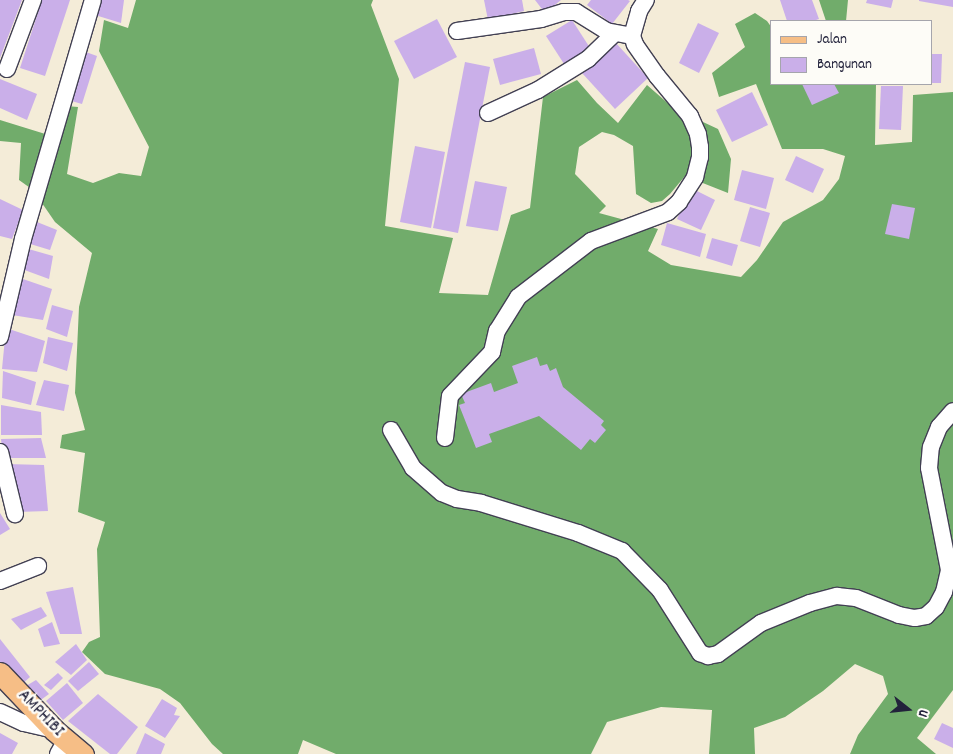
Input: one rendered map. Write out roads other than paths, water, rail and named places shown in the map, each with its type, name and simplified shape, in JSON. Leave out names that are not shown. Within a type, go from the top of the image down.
[{"type":"main road","name":"AMPHIBI","points":[[0,673],[59,741],[82,754]]},
{"type":"street","points":[[7,70],[33,0]]},
{"type":"street","points":[[0,337],[24,239],[93,0]]},
{"type":"street","points":[[445,438],[450,396],[492,352],[497,331],[518,297],[591,241],[668,212],[679,202],[695,177],[700,157],[700,147],[698,134],[690,116],[657,76],[635,44],[632,36],[638,11],[646,0]]},
{"type":"street","points":[[457,31],[576,12],[606,31],[632,36]]},
{"type":"street","points":[[488,113],[538,90],[588,59],[615,33]]},
{"type":"street","points":[[391,430],[413,468],[442,493],[457,499],[481,503],[578,533],[622,551],[660,590],[700,653],[708,656],[718,654],[761,623],[810,603],[837,596],[856,598],[899,615],[915,618],[926,616],[936,607],[944,592],[949,570],[929,468],[939,428],[953,411]]},
{"type":"street","points":[[0,452],[15,514]]},
{"type":"street","points":[[0,581],[38,566]]},
{"type":"street","points":[[0,712],[59,741]]}]
